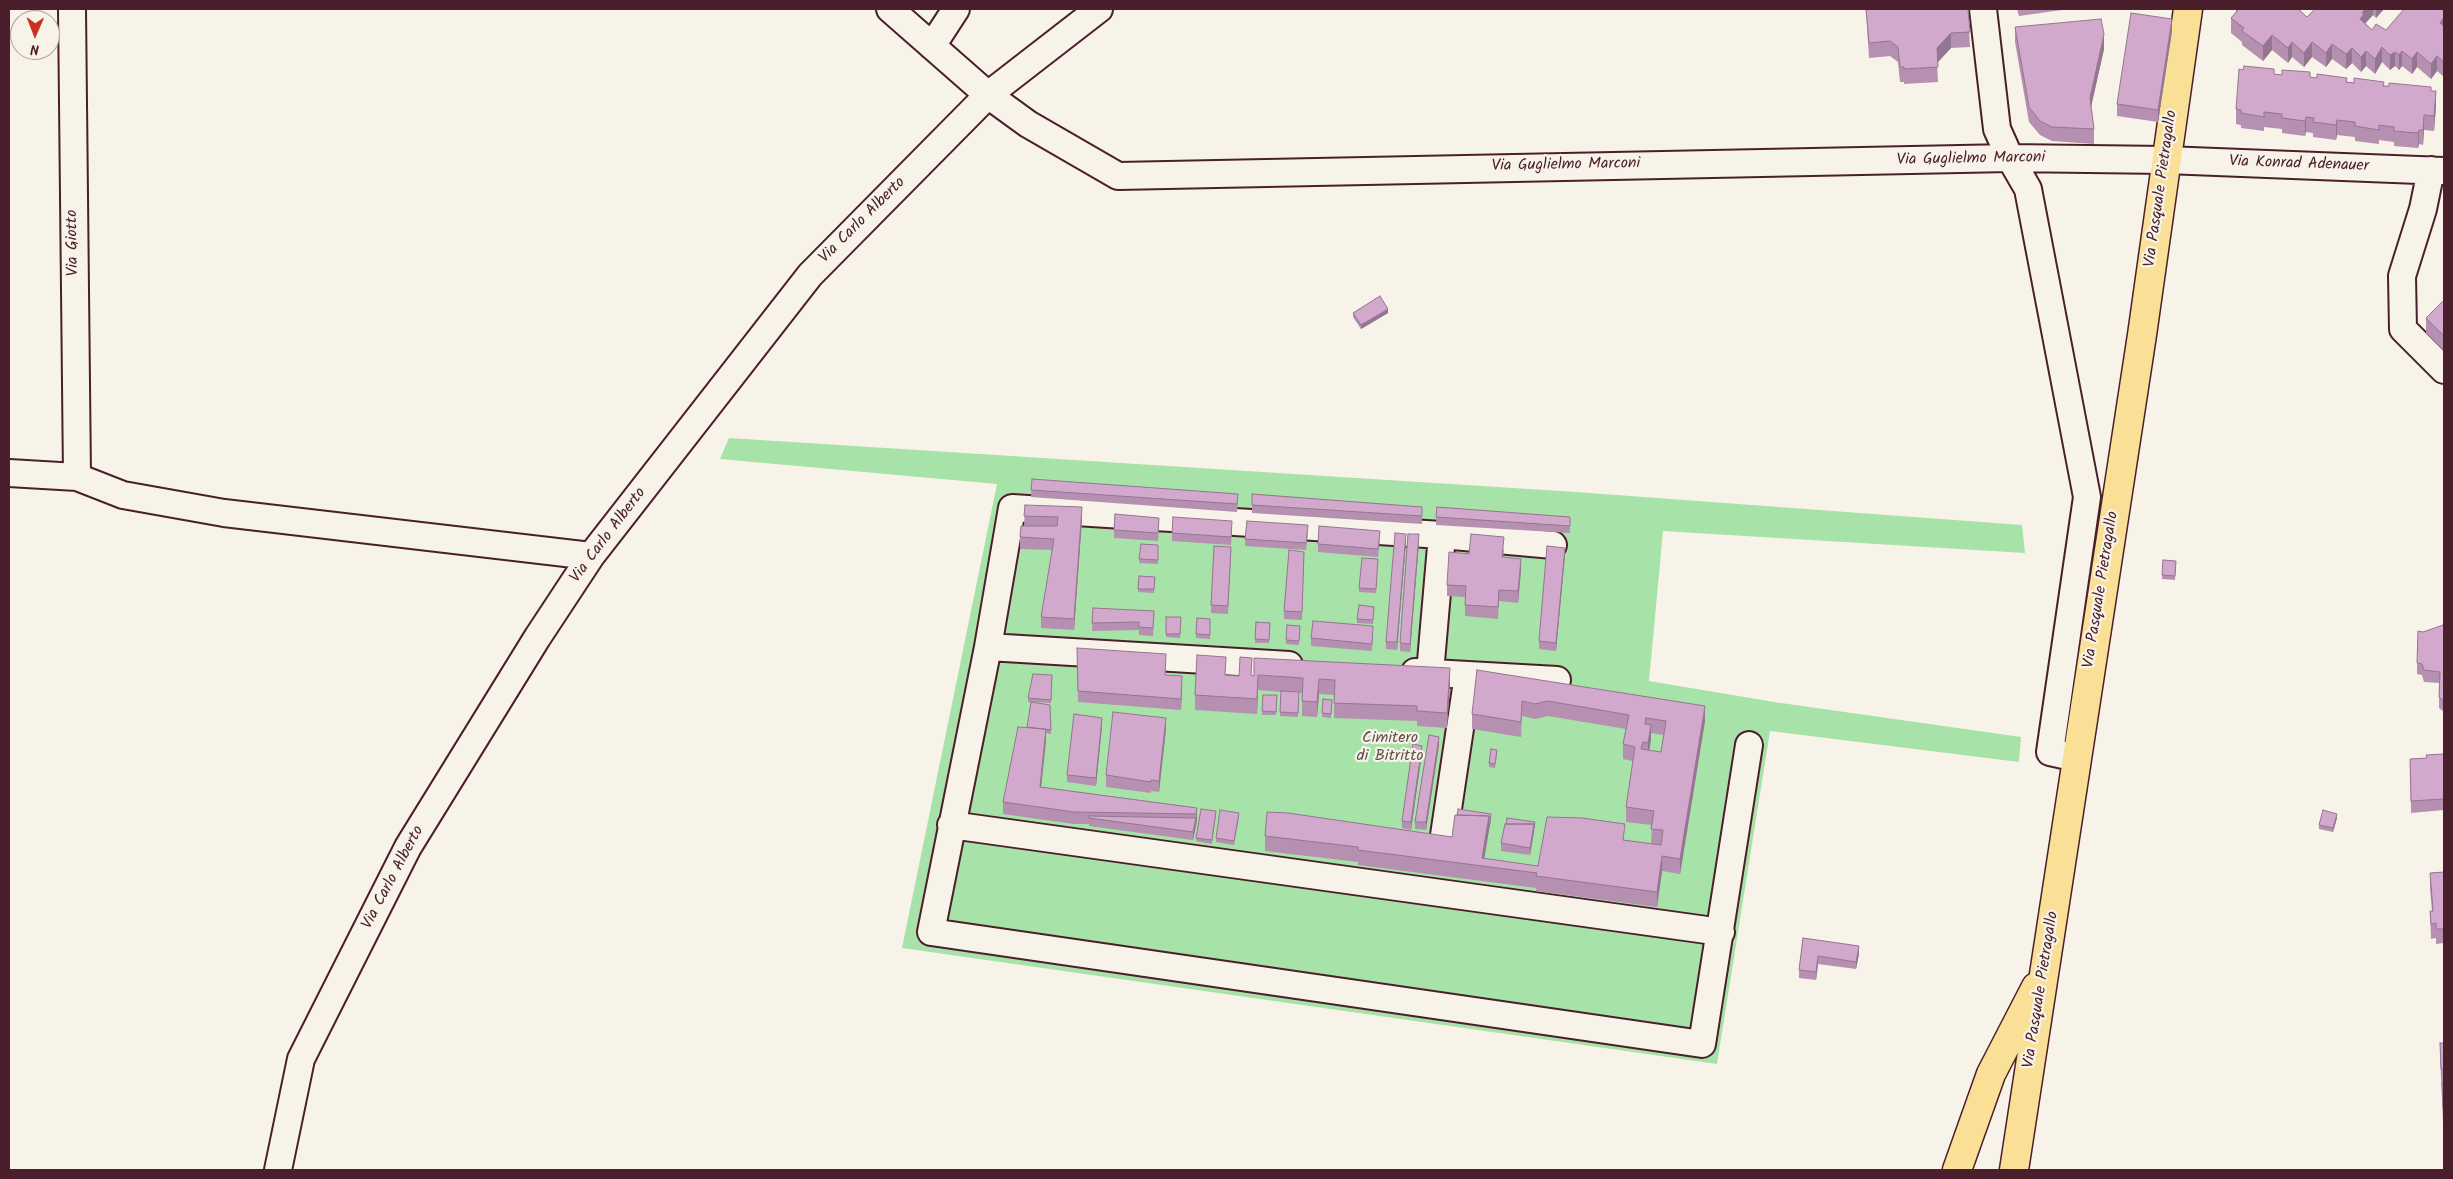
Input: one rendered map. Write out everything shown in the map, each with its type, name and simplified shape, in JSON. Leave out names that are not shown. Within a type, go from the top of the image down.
[{"type":"main road","name":"Via Pasquale Pietragallo","points":[[2014,1170],[2047,965],[2076,758],[2142,335],[2188,9]]},
{"type":"main road","points":[[1956,1170],[1991,1074],[2047,965]]},
{"type":"street","name":"Via Giotto","points":[[72,9],[77,477]]},
{"type":"street","name":"Via Guglielmo Marconi","points":[[890,9],[988,95],[1028,124],[1118,176],[2010,158],[2166,160]]},
{"type":"street","points":[[932,46],[956,9]]},
{"type":"street","name":"Via Carlo Alberto","points":[[278,1170],[301,1059],[408,847],[537,638],[591,556],[810,275],[988,95],[1098,9]]},
{"type":"street","points":[[1983,9],[1997,129],[2010,158],[2028,189],[2087,497],[2050,752],[2076,758]]},
{"type":"street","name":"Via Konrad Adenauer","points":[[2166,160],[2440,166]]},
{"type":"street","points":[[2440,166],[2423,209],[2402,276],[2403,329],[2444,370]]},
{"type":"street","points":[[9,473],[77,477],[123,495],[224,513],[591,556]]},
{"type":"street","points":[[2087,497],[2115,502]]},
{"type":"street","points":[[1553,545],[1442,535],[1012,508],[988,647],[931,932],[1702,1044],[1749,745]]},
{"type":"street","points":[[1430,673],[1442,535]]},
{"type":"street","points":[[988,647],[1312,666]]},
{"type":"street","points":[[1390,670],[1557,680]]},
{"type":"street","points":[[1443,842],[1468,675]]},
{"type":"street","points":[[951,825],[1721,932]]},
{"type":"green space","name":"Cimitero di Bitritto","points":[[729,438],[1576,492],[2022,525],[2025,553],[1663,531],[1649,681],[1774,702],[2021,737],[2019,762],[1770,731],[1717,1064],[902,948],[997,484],[720,459]]},
{"type":"building","points":[[1866,9],[1968,9],[1970,32],[1951,33],[1937,48],[1938,67],[1904,69],[1904,67],[1900,67],[1898,47],[1890,41],[1869,43]]},
{"type":"building","points":[[2239,9],[2298,9],[2307,17],[2315,9],[2365,9],[2360,19],[2372,30],[2376,24],[2386,30],[2404,9],[2444,9],[2444,17],[2440,23],[2444,26],[2444,62],[2437,56],[2431,64],[2417,52],[2412,59],[2402,51],[2399,55],[2395,52],[2390,55],[2382,47],[2375,59],[2366,51],[2361,57],[2352,48],[2346,54],[2332,44],[2326,53],[2312,42],[2304,53],[2292,42],[2288,48],[2272,35],[2263,46],[2242,31],[2244,28],[2231,18]]},
{"type":"building","points":[[2131,13],[2172,19],[2158,110],[2117,104]]},
{"type":"building","points":[[2101,19],[2104,34],[2090,98],[2094,129],[2052,127],[2040,121],[2029,107],[2015,27]]},
{"type":"building","points":[[2244,66],[2274,69],[2274,74],[2282,75],[2282,70],[2310,72],[2310,77],[2317,78],[2317,74],[2347,78],[2346,82],[2354,83],[2354,78],[2384,82],[2383,86],[2389,86],[2389,83],[2431,87],[2431,91],[2436,91],[2434,116],[2424,115],[2423,130],[2419,130],[2418,133],[2394,131],[2394,127],[2379,125],[2379,130],[2355,126],[2355,122],[2337,120],[2336,125],[2313,122],[2314,118],[2306,117],[2305,121],[2282,118],[2282,114],[2264,112],[2264,117],[2241,113],[2241,110],[2236,109],[2239,69],[2243,70]]},
{"type":"building","points":[[1380,296],[1388,309],[1361,325],[1353,313]]},
{"type":"building","points":[[2444,300],[2444,336],[2426,318]]},
{"type":"building","points":[[1032,479],[1238,494],[1237,504],[1031,490]]},
{"type":"building","points":[[1252,494],[1422,507],[1422,516],[1252,505]]},
{"type":"building","points":[[1025,505],[1082,507],[1074,619],[1041,617],[1054,539],[1020,537],[1021,526],[1057,526],[1058,517],[1024,516]]},
{"type":"building","points":[[1437,507],[1570,517],[1570,526],[1436,517]]},
{"type":"building","points":[[1115,514],[1159,518],[1158,533],[1114,530]]},
{"type":"building","points":[[1173,517],[1232,521],[1231,537],[1172,533]]},
{"type":"building","points":[[1247,521],[1308,525],[1306,543],[1245,539]]},
{"type":"building","points":[[1319,526],[1380,531],[1378,549],[1318,544]]},
{"type":"building","points":[[1395,533],[1406,534],[1397,642],[1386,642]]},
{"type":"building","points":[[1408,534],[1419,534],[1410,644],[1400,643]]},
{"type":"building","points":[[1471,534],[1504,537],[1502,557],[1521,559],[1518,591],[1499,590],[1498,607],[1465,605],[1466,586],[1447,585],[1449,552],[1469,554]]},
{"type":"building","points":[[1141,544],[1158,545],[1158,560],[1139,559]]},
{"type":"building","points":[[1214,546],[1231,547],[1228,606],[1211,605]]},
{"type":"building","points":[[1547,546],[1565,548],[1556,643],[1539,641]]},
{"type":"building","points":[[1289,550],[1304,552],[1302,612],[1284,611]]},
{"type":"building","points":[[1362,558],[1378,559],[1376,589],[1359,588]]},
{"type":"building","points":[[2163,560],[2176,561],[2175,576],[2162,575]]},
{"type":"building","points":[[1139,576],[1155,577],[1154,589],[1138,589]]},
{"type":"building","points":[[1359,605],[1374,607],[1373,620],[1357,619]]},
{"type":"building","points":[[1093,608],[1154,611],[1153,628],[1139,627],[1139,622],[1092,623]]},
{"type":"building","points":[[1166,617],[1181,617],[1180,634],[1166,634]]},
{"type":"building","points":[[1197,618],[1210,619],[1210,635],[1196,634]]},
{"type":"building","points":[[1313,621],[1373,626],[1372,644],[1311,638]]},
{"type":"building","points":[[1256,622],[1270,623],[1269,640],[1255,639]]},
{"type":"building","points":[[1287,625],[1300,626],[1299,641],[1286,640]]},
{"type":"building","points":[[2444,625],[2444,701],[2439,697],[2440,672],[2424,670],[2422,664],[2417,663],[2418,631],[2423,632]]},
{"type":"building","points":[[1077,648],[1166,654],[1165,675],[1182,676],[1181,699],[1078,691]]},
{"type":"building","points":[[1197,655],[1226,657],[1225,675],[1239,676],[1240,657],[1252,658],[1251,675],[1254,676],[1254,658],[1450,668],[1447,713],[1417,711],[1417,706],[1334,703],[1335,680],[1319,679],[1317,702],[1302,701],[1303,678],[1258,675],[1257,699],[1195,695]]},
{"type":"building","points":[[1477,670],[1705,706],[1680,859],[1662,856],[1657,892],[1536,876],[1537,873],[1358,850],[1358,847],[1265,836],[1267,812],[1288,813],[1452,837],[1455,815],[1489,816],[1482,858],[1538,866],[1547,817],[1582,818],[1625,824],[1623,840],[1661,845],[1663,830],[1651,829],[1654,811],[1626,807],[1635,747],[1623,744],[1629,715],[1548,701],[1535,704],[1522,701],[1521,722],[1472,714]],"holes":[[[1646,718],[1666,721],[1661,752],[1641,749],[1643,742],[1648,743],[1651,725],[1645,724]]]},
{"type":"building","points":[[1033,674],[1052,675],[1051,700],[1028,698]]},
{"type":"building","points":[[1281,691],[1299,692],[1298,713],[1280,712]]},
{"type":"building","points":[[1263,695],[1277,695],[1276,712],[1262,711]]},
{"type":"building","points":[[1323,699],[1332,700],[1331,714],[1322,713]]},
{"type":"building","points":[[1031,702],[1050,705],[1051,730],[1027,727]]},
{"type":"building","points":[[1113,712],[1166,718],[1159,781],[1151,780],[1151,782],[1106,775]]},
{"type":"building","points":[[1074,714],[1102,718],[1096,778],[1067,775]]},
{"type":"building","points":[[1018,727],[1046,729],[1040,787],[1197,808],[1196,814],[1074,812],[1003,802]]},
{"type":"building","points":[[1429,735],[1439,737],[1426,822],[1415,822]]},
{"type":"building","points":[[1413,744],[1422,746],[1411,822],[1402,821]]},
{"type":"building","points":[[1491,749],[1497,750],[1495,764],[1489,763]]},
{"type":"building","points":[[2444,754],[2444,799],[2411,801],[2410,759],[2427,758],[2426,755]]},
{"type":"building","points":[[1201,809],[1216,811],[1212,840],[1196,838]]},
{"type":"building","points":[[1458,809],[1491,814],[1489,827],[1489,816],[1457,815]]},
{"type":"building","points":[[1220,810],[1239,813],[1234,841],[1216,838]]},
{"type":"building","points":[[2323,810],[2337,814],[2333,828],[2319,825]]},
{"type":"building","points":[[1089,816],[1196,818],[1193,832],[1089,818]]},
{"type":"building","points":[[1507,818],[1535,822],[1534,828],[1534,824],[1506,824]]},
{"type":"building","points":[[1505,824],[1534,824],[1530,848],[1501,843]]},
{"type":"building","points":[[2444,872],[2444,929],[2436,929],[2436,923],[2431,924],[2430,911],[2433,911],[2430,873]]},
{"type":"building","points":[[1803,938],[1859,946],[1856,962],[1818,956],[1816,972],[1799,970]]},
{"type":"building","points":[[2440,1043],[2444,1043],[2444,1069],[2441,1069]]},
{"type":"building","points":[[2442,1083],[2444,1083],[2444,1109],[2443,1109]]}]
